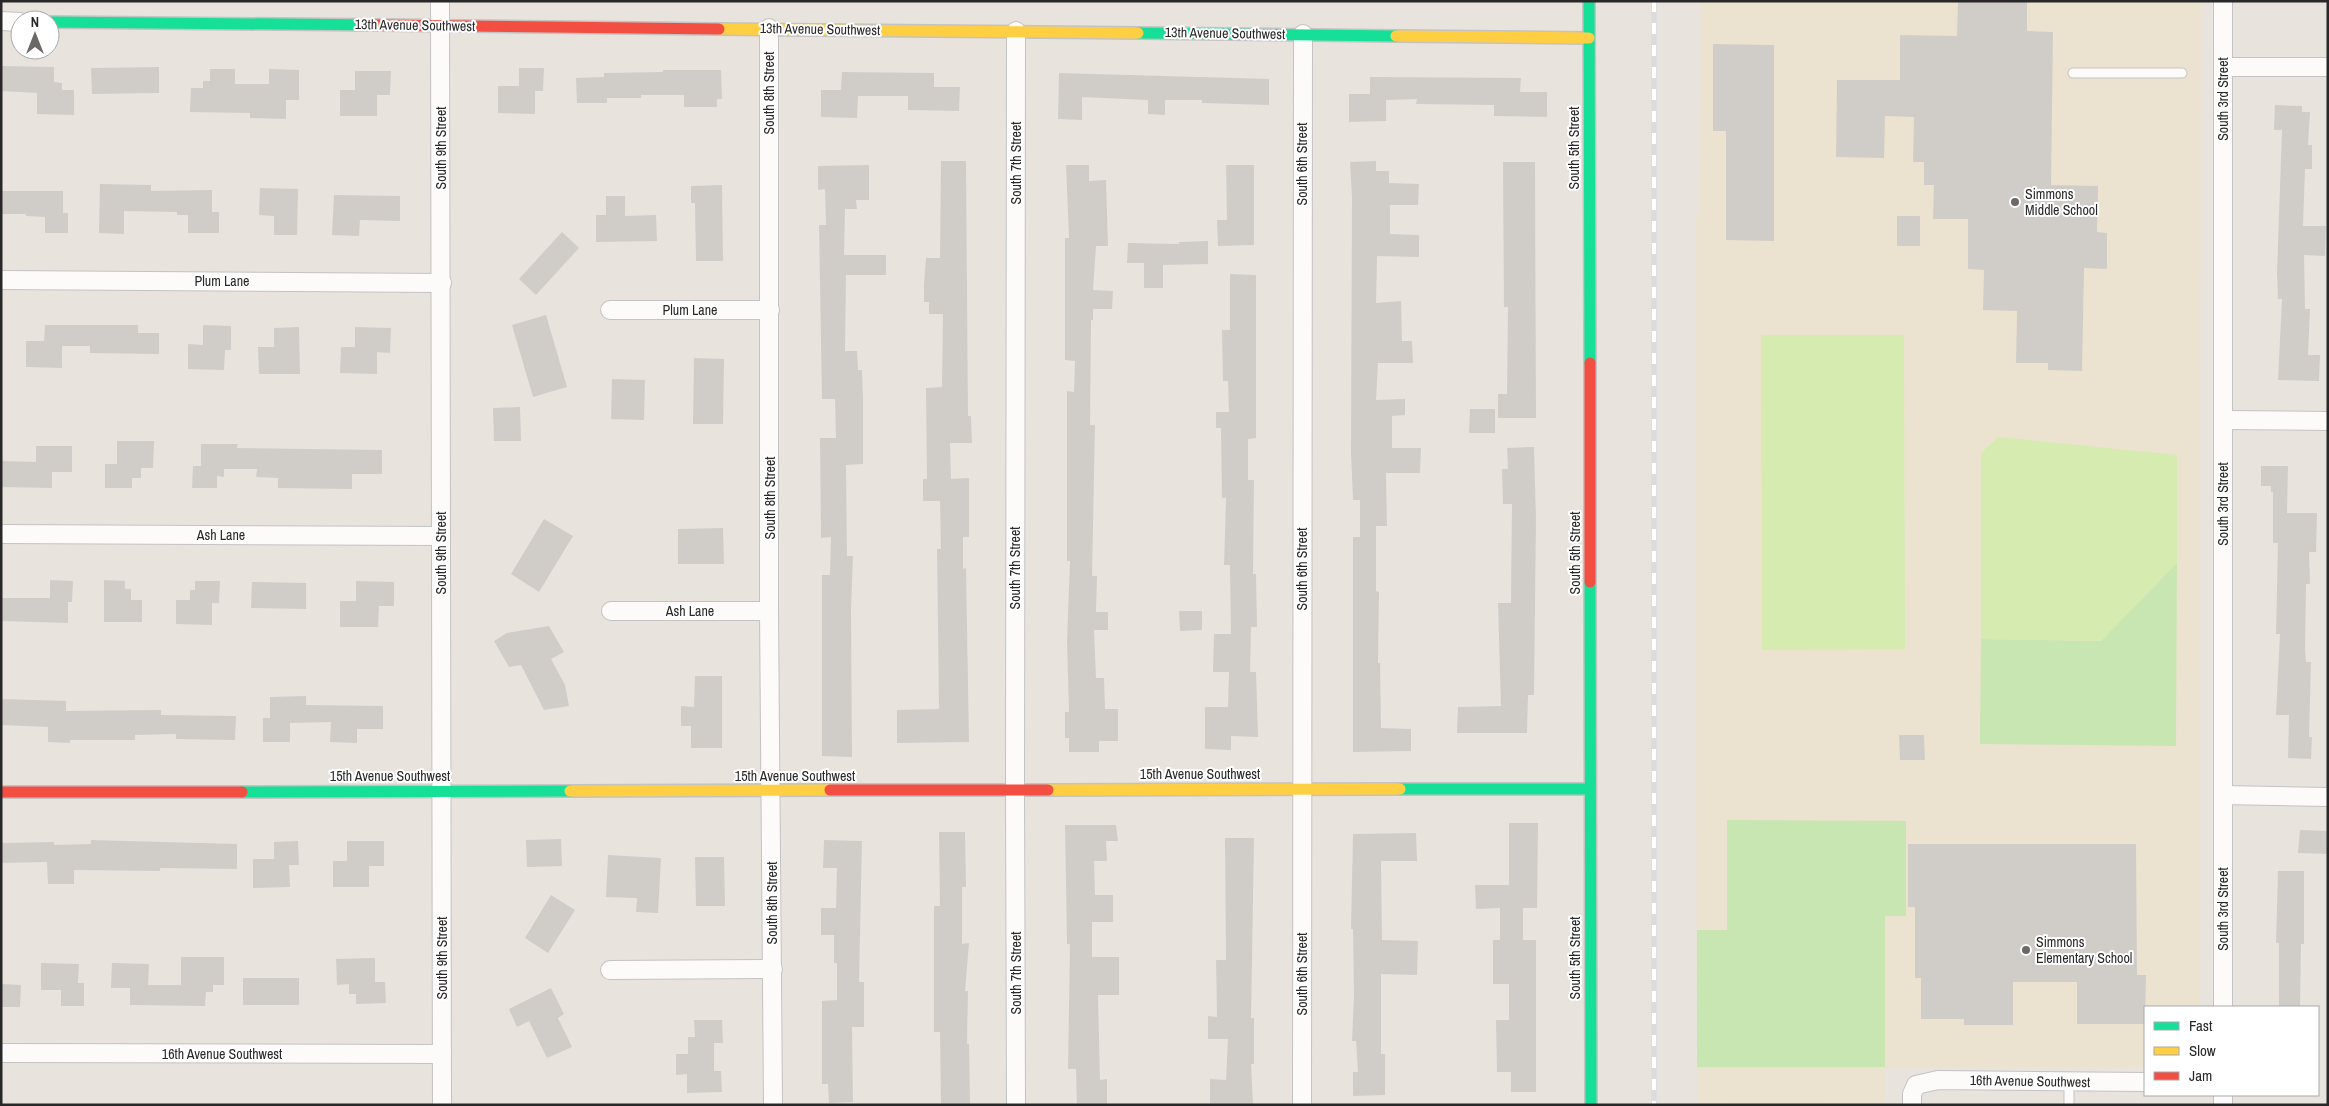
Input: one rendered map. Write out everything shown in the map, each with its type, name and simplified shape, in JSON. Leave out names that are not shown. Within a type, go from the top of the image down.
[{"type":"street","name":"South 9th Street","points":[[440,1],[442,1105]]},
{"type":"street","name":"South 5th Street","points":[[1589,1],[1591,1105]]},
{"type":"street","name":"South 3rd Street","points":[[2223,1],[2223,1006]]},
{"type":"street","name":"13th Avenue Southwest","points":[[60,22],[1589,38]]},
{"type":"street","name":"South 8th Street","points":[[769,28],[769,611],[772,791],[773,1105]]},
{"type":"street","name":"South 7th Street","points":[[1016,31],[1016,1105]]},
{"type":"street","name":"South 6th Street","points":[[1302,1105],[1303,34]]},
{"type":"street","points":[[2224,66],[2328,68]]},
{"type":"street","name":"Plum Lane","points":[[1,280],[442,283]]},
{"type":"street","name":"Plum Lane","points":[[610,310],[770,310]]},
{"type":"street","points":[[2223,420],[2328,421]]},
{"type":"street","name":"Ash Lane","points":[[1,534],[441,536]]},
{"type":"street","name":"Ash Lane","points":[[611,611],[769,611]]},
{"type":"street","name":"15th Avenue Southwest","points":[[1,792],[1590,789]]},
{"type":"street","points":[[2223,796],[2328,797]]},
{"type":"street","points":[[610,970],[773,968]]},
{"type":"street","name":"16th Avenue Southwest","points":[[1,1053],[442,1054]]},
{"type":"street","name":"16th Avenue Southwest","points":[[1912,1105],[1912,1094],[1916,1085],[1938,1080],[2144,1082]]},
{"type":"lane","points":[[2073,73],[2182,73]]},
{"type":"lane","points":[[2069,1082],[2069,1105]]},
{"type":"shaded area","points":[[1701,1],[2201,1],[2199,1006],[2144,1006],[2144,1067],[1886,1067],[1885,1105],[1697,1105],[1695,217],[1700,212]]},
{"type":"green space","points":[[1761,335],[1904,335],[1905,649],[1762,650]]},
{"type":"green space","points":[[1998,437],[2177,455],[2177,563],[2101,641],[1981,639],[1981,453]]},
{"type":"green space","points":[[2177,563],[2176,746],[1980,744],[1981,639],[2101,641]]},
{"type":"green space","points":[[1727,820],[1906,821],[1906,916],[1885,916],[1885,1067],[1697,1067],[1697,930],[1727,930]]},
{"type":"green space","points":[[1728,1103],[1819,1103],[1819,1105],[1728,1105]]},
{"type":"building","name":"Simmons Middle School","points":[[1958,1],[2027,1],[2027,31],[2053,32],[2051,185],[2098,186],[2097,232],[2107,233],[2107,269],[2084,268],[2082,371],[2048,370],[2048,363],[2016,363],[2017,311],[1983,310],[1984,270],[1968,269],[1968,219],[1933,219],[1934,185],[1924,185],[1924,162],[1913,162],[1914,117],[1885,116],[1884,158],[1836,157],[1837,80],[1900,80],[1900,35],[1957,36]]},
{"type":"building","points":[[1713,44],[1774,45],[1774,241],[1726,240],[1726,131],[1713,131]]},
{"type":"building","points":[[1,66],[54,67],[54,82],[62,83],[62,90],[74,90],[74,115],[37,114],[37,93],[1,91]]},
{"type":"building","points":[[159,67],[159,93],[92,94],[91,68]]},
{"type":"building","points":[[519,68],[544,68],[543,91],[535,91],[535,114],[498,113],[498,86],[519,86]]},
{"type":"building","points":[[210,69],[235,69],[235,84],[269,84],[269,69],[299,70],[299,100],[286,100],[286,119],[250,118],[250,113],[190,112],[191,88],[203,88],[203,81],[210,81]]},
{"type":"building","points":[[663,70],[721,70],[722,99],[717,99],[717,107],[684,107],[684,95],[641,95],[641,98],[607,98],[607,103],[577,103],[576,78],[604,77],[604,73],[663,72]]},
{"type":"building","points":[[355,71],[391,71],[390,95],[377,95],[377,116],[340,116],[340,90],[355,90]]},
{"type":"building","points":[[842,72],[934,73],[934,87],[960,87],[959,111],[908,110],[908,96],[858,96],[857,118],[821,117],[821,90],[841,90]]},
{"type":"building","points":[[1059,73],[1269,79],[1269,105],[1202,103],[1202,100],[1165,100],[1165,115],[1148,114],[1148,100],[1082,97],[1082,120],[1058,119]]},
{"type":"building","points":[[1370,77],[1521,78],[1520,92],[1547,92],[1547,117],[1494,116],[1494,105],[1416,104],[1417,99],[1386,100],[1386,121],[1349,122],[1349,94],[1370,94]]},
{"type":"building","points":[[2275,105],[2302,106],[2302,112],[2310,112],[2308,145],[2312,145],[2312,169],[2305,169],[2303,226],[2326,226],[2325,256],[2304,255],[2305,309],[2310,309],[2308,355],[2320,355],[2319,381],[2278,380],[2282,299],[2278,299],[2277,273],[2282,130],[2274,130]]},
{"type":"building","points":[[941,161],[966,161],[968,416],[971,416],[972,443],[950,443],[951,479],[969,478],[969,537],[963,537],[963,569],[966,568],[969,742],[897,743],[897,710],[939,709],[937,549],[941,549],[940,501],[923,501],[923,479],[927,479],[926,388],[942,387],[943,314],[929,314],[929,302],[924,302],[926,258],[940,258]]},
{"type":"building","points":[[1376,161],[1376,171],[1389,171],[1389,183],[1419,184],[1418,205],[1390,205],[1390,234],[1419,235],[1419,257],[1377,256],[1376,303],[1401,301],[1402,341],[1412,341],[1413,363],[1378,363],[1376,400],[1405,399],[1405,415],[1392,416],[1392,448],[1421,448],[1420,473],[1386,473],[1387,526],[1376,526],[1376,591],[1379,592],[1378,663],[1380,663],[1381,728],[1411,729],[1411,751],[1353,752],[1353,537],[1360,537],[1360,500],[1353,500],[1351,452],[1352,198],[1350,162]]},
{"type":"building","points":[[1503,162],[1535,162],[1536,418],[1498,418],[1498,394],[1507,394],[1508,307],[1504,307]]},
{"type":"building","points":[[869,165],[869,200],[856,200],[857,209],[845,209],[844,255],[886,255],[886,275],[846,275],[845,351],[857,351],[858,370],[862,370],[863,399],[863,464],[846,465],[847,556],[853,556],[851,610],[852,757],[822,756],[822,575],[830,575],[831,537],[821,538],[820,438],[836,438],[835,399],[822,399],[819,225],[826,225],[825,189],[818,190],[818,166]]},
{"type":"building","points":[[1066,165],[1089,165],[1089,181],[1106,180],[1108,246],[1096,246],[1093,290],[1113,291],[1112,309],[1093,309],[1093,320],[1091,320],[1090,425],[1095,425],[1092,576],[1097,576],[1096,612],[1108,612],[1108,630],[1094,630],[1096,678],[1104,678],[1105,709],[1118,709],[1118,741],[1099,741],[1099,752],[1069,752],[1069,738],[1065,738],[1065,712],[1069,712],[1067,641],[1070,561],[1067,561],[1067,391],[1074,392],[1075,361],[1065,360],[1065,238],[1069,238]]},
{"type":"building","points":[[1226,165],[1254,165],[1254,245],[1218,246],[1217,220],[1227,220]]},
{"type":"building","points":[[100,184],[151,185],[151,191],[212,190],[212,212],[219,212],[219,233],[188,233],[188,215],[177,215],[177,212],[124,211],[124,234],[99,233]]},
{"type":"building","points":[[722,185],[723,261],[696,261],[695,203],[691,203],[691,186]]},
{"type":"building","points":[[260,188],[298,189],[297,235],[274,235],[274,216],[259,215]]},
{"type":"building","points":[[1,191],[63,191],[63,213],[68,213],[68,233],[45,233],[45,217],[26,216],[26,214],[1,214]]},
{"type":"building","points":[[334,195],[400,196],[400,221],[360,220],[359,236],[332,235]]},
{"type":"building","points":[[606,196],[625,196],[625,216],[656,215],[657,241],[596,242],[596,215],[606,215]]},
{"type":"building","points":[[1897,216],[1920,216],[1920,246],[1897,246]]},
{"type":"building","points":[[562,232],[579,248],[536,295],[519,279]]},
{"type":"building","points":[[1208,241],[1208,264],[1163,265],[1163,288],[1144,288],[1144,263],[1127,263],[1128,243],[1179,244],[1179,242]]},
{"type":"building","points":[[1230,274],[1256,275],[1256,438],[1248,439],[1248,480],[1254,480],[1253,574],[1256,574],[1257,627],[1251,627],[1250,672],[1256,672],[1258,737],[1231,736],[1231,750],[1205,749],[1205,707],[1228,707],[1229,672],[1213,672],[1214,634],[1231,634],[1230,565],[1224,565],[1226,498],[1222,498],[1221,428],[1216,428],[1216,412],[1229,412],[1228,381],[1223,381],[1222,330],[1230,330]]},
{"type":"building","points":[[546,315],[567,387],[533,397],[512,325]]},
{"type":"building","points":[[45,325],[138,325],[138,333],[159,333],[159,354],[90,353],[90,346],[62,346],[62,368],[26,367],[26,341],[44,341]]},
{"type":"building","points":[[203,325],[231,326],[231,350],[225,350],[224,370],[188,369],[188,344],[203,345]]},
{"type":"building","points":[[299,327],[300,374],[259,374],[258,347],[274,347],[274,328]]},
{"type":"building","points":[[355,327],[391,328],[390,353],[377,352],[377,374],[340,373],[341,347],[355,347]]},
{"type":"building","points":[[694,358],[724,359],[723,424],[693,424]]},
{"type":"building","points":[[612,379],[645,380],[644,420],[611,419]]},
{"type":"building","points":[[520,407],[521,441],[494,441],[493,408]]},
{"type":"building","points":[[1470,409],[1495,409],[1495,433],[1469,433]]},
{"type":"building","points":[[117,441],[154,441],[153,468],[141,468],[141,478],[132,478],[132,488],[105,488],[105,464],[117,464]]},
{"type":"building","points":[[201,444],[238,444],[237,448],[382,450],[382,474],[352,474],[352,489],[278,488],[278,478],[256,477],[257,469],[224,469],[224,477],[217,476],[217,488],[192,488],[193,466],[201,466]]},
{"type":"building","points":[[36,446],[72,446],[72,472],[52,472],[52,488],[1,487],[1,461],[36,462]]},
{"type":"building","points":[[1534,447],[1536,518],[1534,695],[1528,695],[1527,733],[1457,733],[1458,707],[1501,706],[1498,603],[1511,603],[1512,504],[1503,504],[1502,469],[1508,469],[1507,448]]},
{"type":"building","points":[[2261,466],[2288,466],[2287,513],[2317,513],[2316,552],[2309,552],[2310,584],[2306,584],[2305,650],[2306,662],[2311,662],[2309,737],[2312,737],[2311,759],[2288,758],[2289,715],[2276,715],[2280,634],[2276,634],[2278,543],[2273,543],[2273,492],[2271,492],[2271,486],[2261,486]]},
{"type":"building","points":[[544,519],[573,536],[539,592],[511,574]]},
{"type":"building","points":[[723,528],[724,564],[678,564],[678,529]]},
{"type":"building","points":[[50,580],[73,581],[72,602],[68,602],[68,623],[1,621],[1,598],[50,598]]},
{"type":"building","points":[[104,580],[125,581],[125,589],[131,589],[131,600],[142,600],[142,622],[104,622]]},
{"type":"building","points":[[195,581],[220,581],[219,603],[212,603],[212,625],[176,624],[176,600],[190,600],[190,590],[195,590]]},
{"type":"building","points":[[356,581],[394,582],[394,606],[379,606],[378,627],[340,627],[340,601],[356,601]]},
{"type":"building","points":[[252,582],[306,583],[306,609],[251,608]]},
{"type":"building","points":[[1179,611],[1202,611],[1202,630],[1180,631]]},
{"type":"building","points":[[549,626],[564,652],[551,659],[565,685],[569,706],[544,710],[521,665],[509,667],[494,641],[507,633]]},
{"type":"building","points":[[695,676],[722,676],[722,748],[691,748],[691,726],[681,726],[681,706],[694,707]]},
{"type":"building","points":[[306,696],[306,705],[383,706],[383,729],[357,729],[357,743],[330,742],[331,722],[290,723],[290,742],[263,742],[263,718],[270,718],[270,697]]},
{"type":"building","points":[[1,699],[66,701],[66,711],[161,710],[161,715],[236,716],[235,740],[176,739],[176,734],[135,735],[135,740],[70,740],[70,743],[48,742],[48,727],[1,725]]},
{"type":"building","points":[[1899,735],[1924,735],[1925,760],[1900,760]]},
{"type":"building","points":[[1509,823],[1538,823],[1537,908],[1523,908],[1523,940],[1536,940],[1536,1092],[1511,1092],[1511,1072],[1497,1072],[1496,1020],[1509,1020],[1509,984],[1493,984],[1493,940],[1500,940],[1500,908],[1476,909],[1475,885],[1509,885]]},
{"type":"building","points":[[1065,825],[1116,825],[1118,841],[1106,841],[1107,861],[1094,861],[1095,895],[1113,895],[1113,922],[1092,922],[1092,957],[1119,957],[1119,995],[1098,995],[1100,1080],[1107,1079],[1107,1105],[1077,1105],[1076,1069],[1068,1069],[1070,944],[1067,944]]},
{"type":"building","points":[[2300,830],[2328,831],[2328,854],[2298,853]]},
{"type":"building","points":[[939,832],[965,832],[966,887],[962,887],[962,944],[969,943],[965,991],[968,991],[967,1044],[969,1044],[970,1104],[941,1105],[940,1032],[934,1032],[934,906],[940,906]]},
{"type":"building","points":[[1416,833],[1417,861],[1381,861],[1382,940],[1418,941],[1417,975],[1381,974],[1381,1054],[1385,1054],[1385,1095],[1353,1096],[1353,1072],[1358,1072],[1356,1041],[1352,1041],[1354,996],[1353,929],[1351,929],[1353,834]]},
{"type":"building","points":[[1225,838],[1254,838],[1251,1018],[1254,1018],[1254,1064],[1251,1064],[1253,1105],[1210,1105],[1210,1079],[1226,1080],[1228,1039],[1208,1039],[1208,1016],[1217,1017],[1216,960],[1226,960]]},
{"type":"building","points":[[561,839],[562,866],[527,867],[526,840]]},
{"type":"building","points":[[91,840],[237,844],[237,869],[160,868],[160,871],[74,870],[74,884],[48,884],[47,862],[1,863],[1,843],[54,842],[54,845],[91,844]]},
{"type":"building","points":[[824,840],[862,841],[859,982],[864,982],[864,1027],[852,1027],[853,1102],[829,1103],[828,1084],[822,1084],[822,1001],[837,1000],[837,963],[834,963],[834,935],[821,935],[821,908],[836,908],[837,868],[823,868]]},
{"type":"building","points":[[298,841],[299,865],[289,865],[290,887],[253,888],[253,859],[274,859],[274,842]]},
{"type":"building","points":[[347,841],[384,841],[384,866],[369,866],[369,887],[333,887],[333,861],[347,861]]},
{"type":"building","name":"Simmons Elementary School","points":[[1908,844],[2136,844],[2137,975],[2146,975],[2144,1024],[2077,1024],[2077,982],[2013,982],[2013,1025],[1964,1025],[1964,1019],[1921,1019],[1921,978],[1915,978],[1915,907],[1908,907]]},
{"type":"building","points":[[608,855],[661,858],[658,913],[636,912],[637,898],[606,897]]},
{"type":"building","points":[[695,857],[724,857],[725,906],[696,906]]},
{"type":"building","points":[[2278,871],[2304,871],[2304,944],[2301,944],[2300,1006],[2279,1006],[2279,943],[2276,943]]},
{"type":"building","points":[[551,895],[575,910],[548,953],[525,938]]},
{"type":"building","points":[[181,957],[224,957],[224,985],[213,985],[213,992],[206,992],[205,1006],[130,1005],[130,988],[111,988],[112,963],[149,964],[148,985],[181,985]]},
{"type":"building","points":[[375,958],[375,982],[385,982],[386,1003],[356,1004],[356,994],[349,994],[349,984],[337,985],[336,959]]},
{"type":"building","points":[[41,963],[79,964],[78,983],[84,983],[84,1006],[61,1006],[61,990],[41,990]]},
{"type":"building","points":[[243,978],[299,978],[299,1005],[243,1005]]},
{"type":"building","points":[[1,984],[21,985],[20,1007],[1,1007]]},
{"type":"building","points":[[551,988],[564,1014],[558,1018],[572,1047],[547,1058],[529,1021],[517,1027],[509,1009]]},
{"type":"building","points":[[694,1020],[722,1020],[723,1043],[714,1043],[714,1071],[721,1071],[722,1092],[687,1093],[687,1074],[676,1075],[676,1054],[688,1054],[688,1037],[695,1037]]},
{"type":"railway","points":[[1654,1],[1654,1105]]},
{"type":"traffic: fast","points":[[1589,1],[1590,363]]},
{"type":"traffic: fast","points":[[60,22],[378,25]]},
{"type":"traffic: fast","points":[[1138,33],[1396,36]]},
{"type":"traffic: fast","points":[[1590,582],[1591,1105]]},
{"type":"traffic: fast","points":[[1400,789],[1590,789]]},
{"type":"traffic: fast","points":[[242,792],[570,791]]},
{"type":"traffic: slow","points":[[719,29],[1138,33]]},
{"type":"traffic: slow","points":[[1396,36],[1589,38]]},
{"type":"traffic: slow","points":[[1048,790],[1400,789]]},
{"type":"traffic: slow","points":[[570,791],[830,790]]},
{"type":"traffic: jam","points":[[378,25],[719,29]]},
{"type":"traffic: jam","points":[[1590,363],[1590,582]]},
{"type":"traffic: jam","points":[[830,790],[1048,790]]},
{"type":"traffic: jam","points":[[1,792],[242,792]]},
{"type":"place","name":"Simmons Middle School","points":[[2015,202]]},
{"type":"place","name":"Simmons Elementary School","points":[[2026,950]]}]
